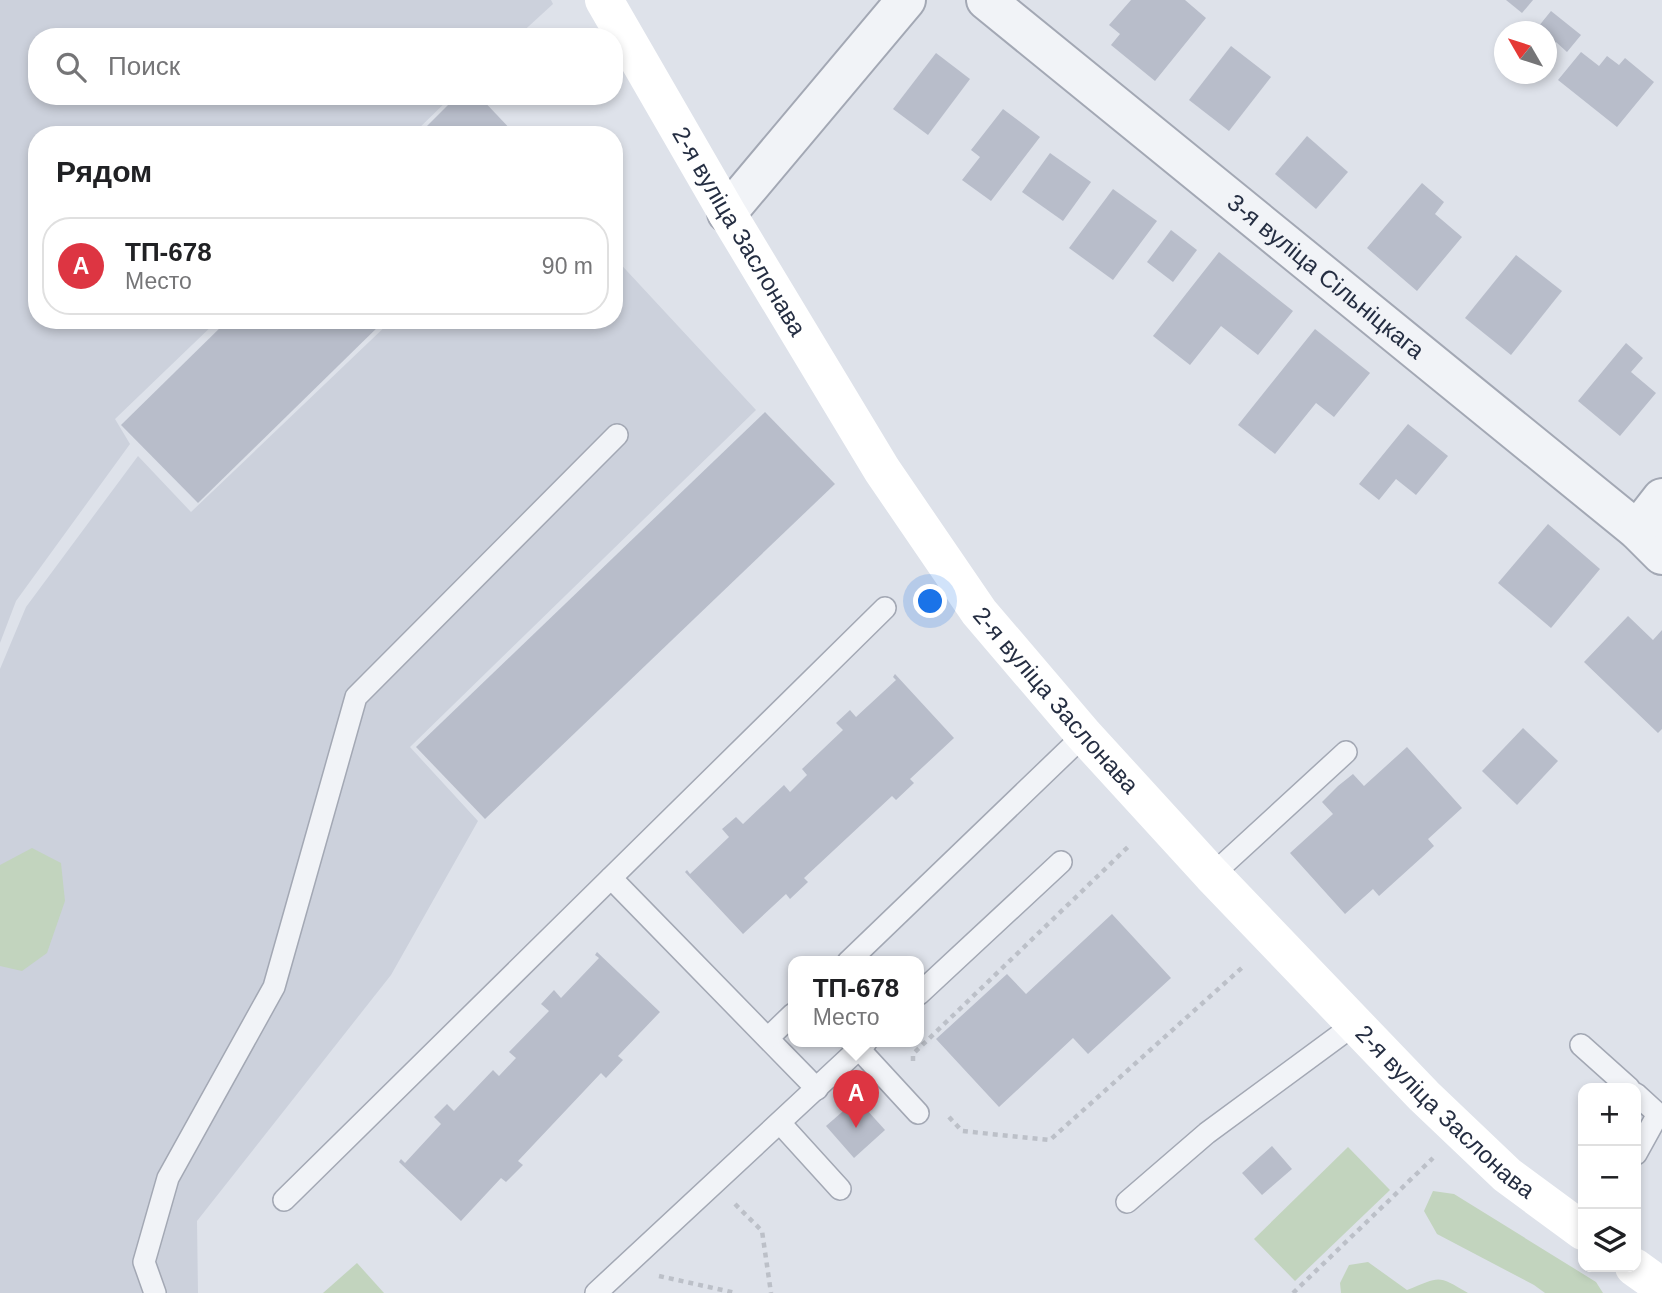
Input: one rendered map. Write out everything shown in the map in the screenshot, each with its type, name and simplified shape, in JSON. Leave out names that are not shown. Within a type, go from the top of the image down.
[{"type":"main road","name":"2-я вуліца Заслонава","points":[[604,0],[620,28]]},
{"type":"main road","name":"2-я вуліца Заслонава","points":[[623,33],[727,213],[882,470],[979,612],[1084,735],[1212,875],[1424,1096],[1507,1175],[1578,1227]]},
{"type":"main road","points":[[1641,1272],[1662,1287]]},
{"type":"street","points":[[727,213],[906,0]]},
{"type":"street","name":"3-я вуліца Сільніцкага","points":[[986,0],[1649,542]]},
{"type":"street","points":[[1649,542],[1662,498]]},
{"type":"lane","points":[[155,1293],[144,1262],[168,1178],[274,987],[356,697],[617,436]]},
{"type":"lane","points":[[284,1200],[885,608]]},
{"type":"lane","points":[[854,956],[1084,735]]},
{"type":"lane","points":[[1212,875],[1346,752]]},
{"type":"lane","points":[[924,989],[1061,862]]},
{"type":"lane","points":[[611,878],[817,1089]]},
{"type":"lane","points":[[768,1038],[788,1019]]},
{"type":"lane","points":[[1127,1202],[1207,1133],[1355,1024]]},
{"type":"lane","points":[[1581,1045],[1623,1083]]},
{"type":"lane","points":[[596,1293],[862,1047]]},
{"type":"lane","points":[[864,1047],[918,1113]]},
{"type":"lane","points":[[1641,1099],[1658,1114],[1641,1145]]},
{"type":"lane","points":[[780,1123],[840,1189]]},
{"type":"path","points":[[924,1043],[1132,843]]},
{"type":"path","points":[[946,1114],[962,1130],[1050,1140],[1254,958]]},
{"type":"path","points":[[912,1067],[913,1054],[920,1047]]},
{"type":"path","points":[[1293,1293],[1441,1150]]},
{"type":"path","points":[[733,1201],[762,1231],[771,1293]]},
{"type":"path","points":[[651,1275],[736,1293]]},
{"type":"shaded area","points":[[0,0],[551,0],[553,4],[527,28],[28,28],[28,105],[443,105],[421,126],[28,126],[28,329],[209,329],[115,419],[130,444],[16,601],[0,643]]},
{"type":"shaded area","points":[[623,267],[756,410],[410,747],[478,821],[391,975],[197,1221],[198,1293],[0,1293],[0,669],[26,607],[138,456],[191,512],[383,329],[623,329]]},
{"type":"green space","points":[[32,848],[61,863],[65,901],[47,953],[22,971],[0,966],[0,865]]},
{"type":"green space","points":[[1348,1147],[1390,1190],[1295,1281],[1254,1239]]},
{"type":"green space","points":[[1433,1191],[1454,1194],[1596,1282],[1603,1293],[1545,1293],[1437,1234],[1424,1211]]},
{"type":"green space","points":[[1368,1262],[1407,1290],[1433,1280],[1444,1280],[1468,1293],[1341,1293],[1340,1283],[1349,1265]]},
{"type":"green space","points":[[357,1263],[384,1293],[323,1293]]},
{"type":"building","points":[[1131,0],[1185,0],[1206,18],[1155,81],[1111,45],[1120,34],[1109,25]]},
{"type":"building","points":[[1506,0],[1533,0],[1522,13]]},
{"type":"building","points":[[1551,11],[1581,35],[1567,52],[1557,43],[1557,21],[1543,21]]},
{"type":"building","points":[[1231,46],[1271,77],[1229,131],[1189,100]]},
{"type":"building","points":[[1581,52],[1599,66],[1607,56],[1619,65],[1625,58],[1654,82],[1617,127],[1558,80]]},
{"type":"building","points":[[936,53],[970,79],[928,135],[893,109]]},
{"type":"building","points":[[448,105],[488,105],[507,126],[427,126]]},
{"type":"building","points":[[1003,109],[1040,137],[991,201],[962,180],[980,157],[971,150]]},
{"type":"building","points":[[1307,136],[1348,172],[1316,209],[1275,174]]},
{"type":"building","points":[[1050,153],[1091,182],[1063,221],[1022,192]]},
{"type":"building","points":[[1422,183],[1444,202],[1435,214],[1462,237],[1417,291],[1367,248]]},
{"type":"building","points":[[1113,189],[1157,221],[1113,280],[1069,248]]},
{"type":"building","points":[[1171,230],[1197,250],[1173,282],[1147,262]]},
{"type":"building","points":[[1219,252],[1293,311],[1258,355],[1221,326],[1190,365],[1153,336]]},
{"type":"building","points":[[1516,255],[1562,291],[1511,355],[1465,318]]},
{"type":"building","points":[[219,329],[376,329],[198,503],[121,425]]},
{"type":"building","points":[[1315,329],[1370,373],[1334,417],[1316,403],[1275,454],[1238,425]]},
{"type":"building","points":[[1626,343],[1643,358],[1631,372],[1656,393],[1620,436],[1578,401]]},
{"type":"building","points":[[765,412],[835,484],[485,819],[416,747]]},
{"type":"building","points":[[1408,424],[1448,456],[1416,495],[1396,479],[1379,500],[1359,484]]},
{"type":"building","points":[[1548,524],[1600,569],[1551,628],[1498,583]]},
{"type":"building","points":[[1628,616],[1653,640],[1662,630],[1662,729],[1658,733],[1584,662]]},
{"type":"building","points":[[895,674],[954,738],[910,779],[914,783],[896,800],[892,796],[804,878],[808,882],[790,899],[786,894],[743,934],[685,872],[687,870],[690,874],[729,837],[722,829],[736,817],[743,824],[784,785],[790,792],[807,775],[802,769],[843,730],[836,723],[850,710],[856,717],[896,680],[893,677]]},
{"type":"building","points":[[1523,728],[1558,761],[1517,805],[1482,771]]},
{"type":"building","points":[[1407,747],[1462,808],[1428,839],[1434,846],[1421,858],[1379,896],[1373,889],[1345,914],[1290,853],[1333,814],[1322,802],[1338,786],[1353,774],[1364,786]]},
{"type":"building","points":[[1112,914],[1171,978],[1088,1054],[1073,1038],[999,1107],[936,1039],[1007,974],[1026,994]]},
{"type":"building","points":[[597,952],[660,1012],[618,1056],[623,1060],[606,1078],[601,1073],[518,1161],[523,1165],[506,1182],[501,1178],[461,1221],[399,1162],[401,1159],[405,1163],[441,1124],[434,1117],[447,1104],[454,1111],[493,1070],[499,1076],[516,1058],[509,1052],[549,1011],[541,1004],[554,990],[561,998],[599,958],[595,955]]},
{"type":"building","points":[[857,1099],[885,1130],[854,1158],[826,1126]]},
{"type":"building","points":[[1272,1146],[1292,1169],[1262,1195],[1242,1173]]},
{"type":"place","name":"ТП-678","points":[[856,1128]]}]
